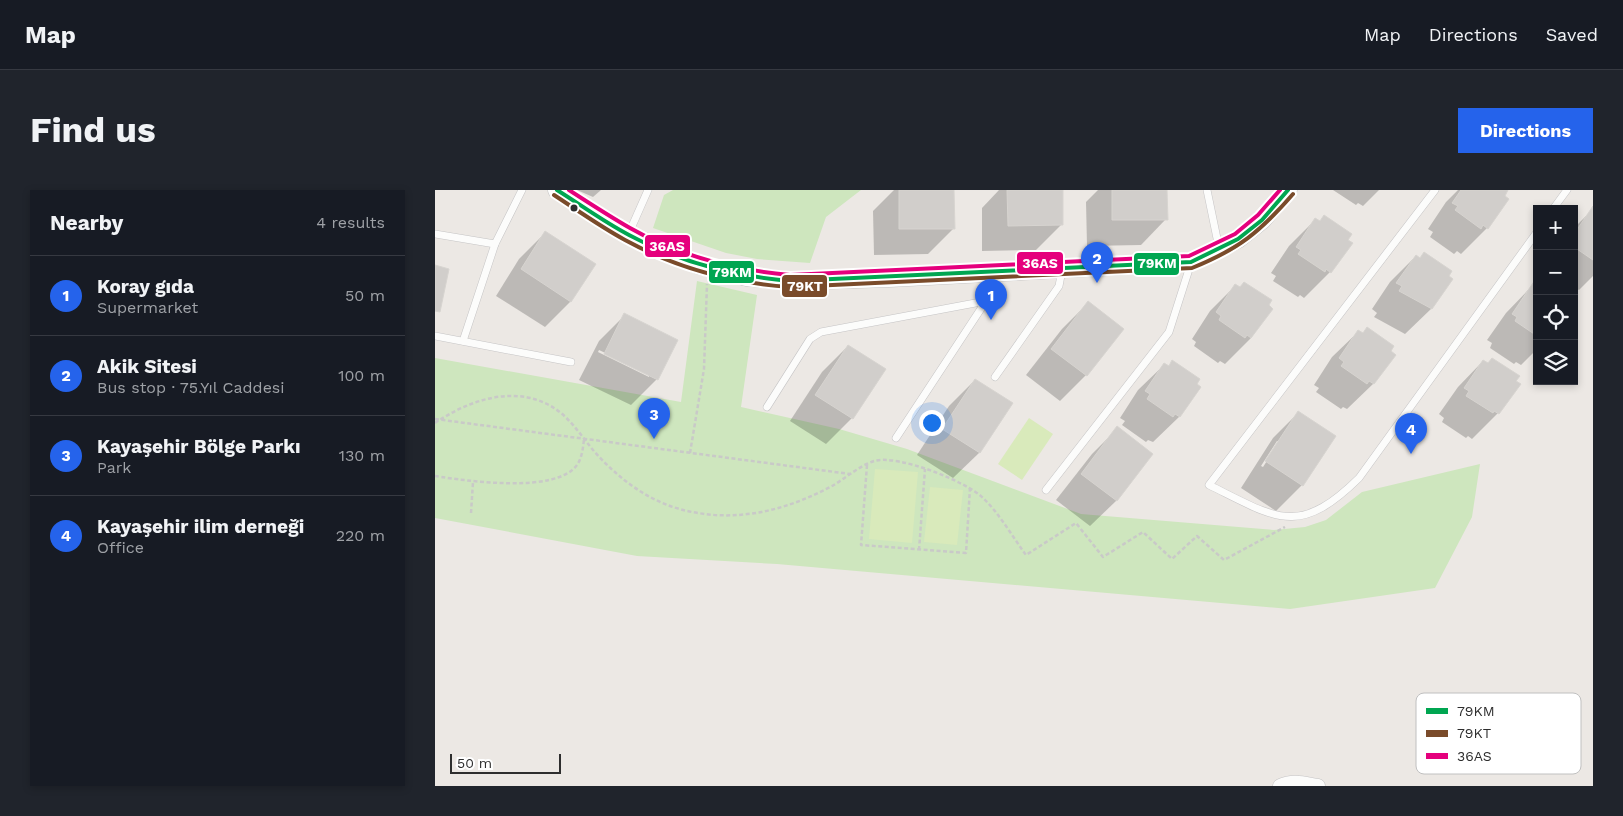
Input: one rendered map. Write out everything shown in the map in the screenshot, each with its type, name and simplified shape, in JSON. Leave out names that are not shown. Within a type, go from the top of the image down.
[{"type":"street","points":[[557,190],[629,235],[707,267],[747,277],[790,281],[1191,262],[1238,239],[1262,220],[1288,190]]},
{"type":"street","points":[[1280,786],[1298,782],[1318,786]]},
{"type":"lane","points":[[463,341],[495,244],[522,190]]},
{"type":"lane","points":[[629,235],[648,190]]},
{"type":"lane","points":[[1207,190],[1219,249]]},
{"type":"lane","points":[[1435,190],[1209,485],[1265,512],[1283,516],[1304,517],[1337,499],[1359,478],[1533,238]]},
{"type":"lane","points":[[1556,205],[1567,190]]},
{"type":"lane","points":[[435,234],[495,244]]},
{"type":"lane","points":[[1046,490],[1169,332],[1191,262]]},
{"type":"lane","points":[[995,377],[1059,286],[1062,269]]},
{"type":"lane","points":[[896,438],[986,301],[995,272]]},
{"type":"lane","points":[[767,407],[810,339],[821,332],[986,301]]},
{"type":"lane","points":[[435,336],[571,362]]},
{"type":"path","points":[[690,453],[704,369],[707,267]]},
{"type":"path","points":[[435,423],[483,398],[499,396],[518,397],[549,406],[561,413],[619,476],[640,491],[664,505],[697,513],[729,516],[783,508],[814,495],[876,460],[893,461],[925,469],[969,488],[983,498],[1026,554],[1076,523],[1103,557],[1143,532],[1172,558],[1197,536],[1224,560],[1304,517]]},
{"type":"path","points":[[435,419],[850,474]]},
{"type":"path","points":[[435,476],[500,484],[565,476],[578,464],[584,439]]},
{"type":"path","points":[[867,464],[861,545],[966,554],[969,488]]},
{"type":"path","points":[[919,550],[925,469]]},
{"type":"path","points":[[471,513],[473,482]]},
{"type":"green space","points":[[673,190],[861,190],[826,217],[810,263],[757,259],[726,253],[653,228],[664,195]]},
{"type":"green space","points":[[697,281],[757,295],[741,407],[839,429],[907,449],[1081,514],[1274,530],[1305,527],[1326,520],[1362,492],[1480,464],[1472,517],[1435,588],[1290,609],[777,564],[637,556],[435,518],[435,358],[681,402]]},
{"type":"green space","points":[[1029,418],[1053,434],[1022,480],[998,464]]},
{"type":"green space","points":[[875,469],[918,472],[912,543],[869,539]]},
{"type":"green space","points":[[930,487],[963,490],[957,545],[924,542]]},
{"type":"building","points":[[899,190],[954,190],[955,229],[899,229]]},
{"type":"building","points":[[1007,190],[1063,190],[1063,225],[1008,226]]},
{"type":"building","points":[[1112,190],[1167,190],[1168,220],[1112,220]]},
{"type":"building","points":[[1461,190],[1508,190],[1505,196],[1509,199],[1488,229],[1483,225],[1481,229],[1455,210],[1458,206],[1452,203]]},
{"type":"building","points":[[1593,206],[1593,260],[1578,250],[1578,228]]},
{"type":"building","points":[[1324,215],[1352,234],[1348,240],[1353,243],[1331,273],[1326,269],[1325,272],[1298,254],[1301,250],[1296,247],[1315,218],[1320,221]]},
{"type":"building","points":[[545,231],[596,264],[571,302],[521,269]]},
{"type":"building","points":[[1424,252],[1452,271],[1449,276],[1453,279],[1432,309],[1399,291],[1402,286],[1396,283],[1416,255],[1420,258]]},
{"type":"building","points":[[435,265],[449,269],[440,312],[435,311]]},
{"type":"building","points":[[1244,282],[1272,300],[1269,305],[1273,309],[1251,338],[1247,335],[1245,338],[1219,320],[1221,316],[1216,312],[1235,284],[1240,287]]},
{"type":"building","points":[[1533,283],[1533,333],[1515,321],[1517,317],[1512,314]]},
{"type":"building","points":[[1088,301],[1124,329],[1087,376],[1051,349]]},
{"type":"building","points":[[624,313],[678,340],[658,380],[604,354]]},
{"type":"building","points":[[1367,327],[1394,346],[1391,351],[1396,355],[1374,384],[1369,381],[1367,384],[1341,366],[1344,362],[1339,358],[1358,330],[1363,333]]},
{"type":"building","points":[[848,345],[886,369],[853,419],[815,395]]},
{"type":"building","points":[[1492,358],[1520,376],[1516,381],[1521,384],[1499,414],[1494,411],[1493,413],[1466,396],[1469,391],[1464,388],[1483,360],[1488,363]]},
{"type":"building","points":[[1172,360],[1200,379],[1197,384],[1201,387],[1180,417],[1175,414],[1173,417],[1147,399],[1150,394],[1145,391],[1164,363],[1169,366]]},
{"type":"building","points":[[975,379],[1013,403],[980,453],[942,429]]},
{"type":"building","points":[[1298,411],[1336,436],[1303,486],[1265,461]]},
{"type":"building","points":[[1117,426],[1153,454],[1117,501],[1081,474]]},
{"type":"transit line","name":"79KM","points":[[557,190],[620,230],[667,253],[707,266],[748,276],[790,281],[1191,262],[1238,239],[1262,220],[1288,190]]},
{"type":"transit line","name":"36AS","points":[[569,190],[630,228],[688,254],[728,265],[790,275],[1189,256],[1235,234],[1258,215],[1280,190]]},
{"type":"transit line","name":"79KT","points":[[554,195],[616,235],[664,259],[726,278],[790,287],[1192,268],[1223,254],[1248,238],[1270,219],[1293,194]]},
{"type":"place","name":"Akik Sitesi","points":[[1097,283]]},
{"type":"place","name":"Koray gıda","points":[[991,320]]},
{"type":"place","name":"Kayaşehir Bölge Parkı","points":[[654,439]]},
{"type":"place","name":"Kayaşehir ilim derneği","points":[[1411,454]]}]
